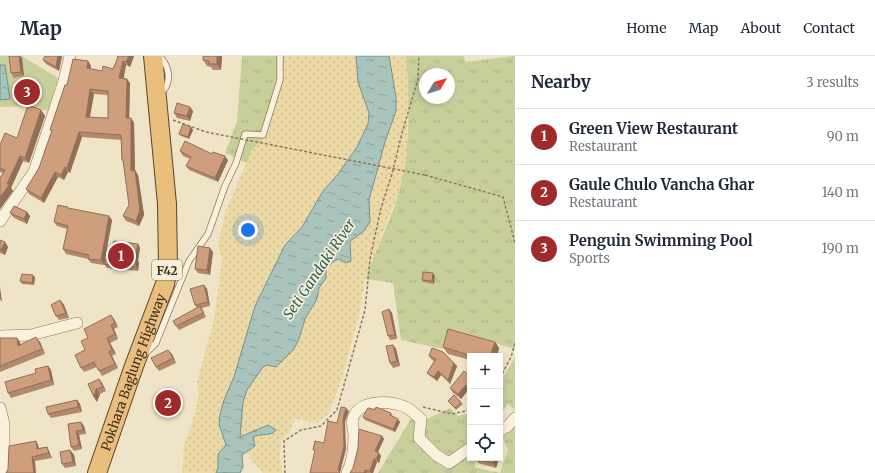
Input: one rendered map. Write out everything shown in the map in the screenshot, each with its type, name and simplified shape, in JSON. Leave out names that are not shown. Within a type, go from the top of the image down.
[{"type":"highway","name":"Pokhara Baglung Highway","points":[[97,473],[134,366],[165,284],[168,266],[167,204],[153,56]]},
{"type":"street","points":[[0,221],[34,172],[64,81],[70,56]]},
{"type":"street","points":[[0,336],[31,335],[77,323]]},
{"type":"street","points":[[347,473],[351,461],[354,437],[352,421],[358,410],[368,405],[392,403],[408,408],[421,419],[419,438],[436,455],[449,463],[467,450]]},
{"type":"street","points":[[0,408],[4,424],[4,473]]},
{"type":"street","points":[[503,428],[508,426],[515,418]]},
{"type":"lane","points":[[156,97],[164,90],[169,76],[164,62],[158,56]]},
{"type":"lane","points":[[134,366],[156,343],[189,260],[208,234],[225,186],[236,163],[245,134],[263,135],[280,80],[280,56]]},
{"type":"path","points":[[285,473],[284,442],[301,430],[321,426],[338,410],[347,369],[365,310],[370,259],[381,208],[418,79],[419,56]]},
{"type":"path","points":[[160,130],[170,119],[206,132],[425,175],[503,197],[515,243]]},
{"type":"path","points":[[503,372],[511,357],[515,343]]},
{"type":"path","points":[[415,414],[423,407],[452,414],[467,411]]},
{"type":"green space","points":[[0,56],[22,56],[58,78],[48,111],[28,106],[0,107]]},
{"type":"green space","points":[[242,56],[285,56],[282,83],[267,135],[252,150],[247,163],[225,153],[237,121]]},
{"type":"green space","points":[[406,56],[464,56],[465,62],[515,56],[515,349],[448,330],[443,349],[401,340],[393,283],[365,279],[393,211],[404,172],[408,139]]},
{"type":"green space","points":[[515,357],[515,410],[508,404],[503,410],[503,378]]},
{"type":"green space","points":[[450,408],[458,416],[467,414],[467,445],[447,457],[422,437],[425,420]]},
{"type":"green space","points":[[412,417],[419,421],[416,439],[450,468],[467,455],[467,461],[476,461],[474,467],[500,473],[378,473]]},
{"type":"green space","points":[[515,425],[515,473],[500,473],[508,450],[503,436]]},
{"type":"sand","points":[[285,56],[356,56],[358,82],[369,113],[368,124],[357,147],[338,174],[323,191],[302,227],[285,245],[255,306],[234,377],[224,400],[220,415],[219,424],[226,445],[218,454],[218,468],[216,473],[182,473],[184,445],[192,424],[199,395],[197,382],[214,320],[222,259],[218,245],[225,213],[252,150],[267,135],[282,83]]},
{"type":"sand","points":[[389,56],[406,56],[408,80],[407,157],[400,188],[365,279],[359,316],[340,384],[328,414],[317,423],[295,419],[289,433],[281,441],[280,458],[283,473],[263,473],[245,452],[254,448],[253,437],[260,434],[270,435],[272,427],[268,425],[240,437],[243,402],[247,390],[263,367],[267,365],[274,367],[278,366],[294,349],[299,339],[306,316],[317,299],[319,288],[326,278],[325,269],[334,261],[339,259],[346,263],[350,241],[363,232],[370,222],[369,200],[392,122],[396,97]]},
{"type":"water","name":"Seti Gandaki River","points":[[356,56],[389,56],[396,97],[396,111],[385,142],[369,200],[370,222],[363,232],[350,241],[351,261],[346,263],[339,259],[334,261],[326,269],[326,278],[319,288],[317,299],[305,319],[299,339],[294,349],[276,367],[267,365],[263,367],[247,390],[243,402],[240,437],[268,425],[276,430],[268,434],[253,437],[255,446],[242,455],[243,467],[240,473],[216,473],[218,468],[218,454],[226,445],[219,424],[220,415],[224,400],[234,377],[255,306],[285,245],[302,227],[323,191],[338,174],[357,147],[368,124],[369,113],[358,82]]},
{"type":"water","points":[[0,65],[5,65],[10,99],[0,100]]},
{"type":"building","points":[[9,56],[19,56],[21,72],[11,73]]},
{"type":"building","points":[[45,56],[58,56],[56,67],[43,60]]},
{"type":"building","points":[[117,56],[129,56],[126,62],[123,61],[119,78],[127,79],[126,118],[131,118],[131,171],[135,170],[140,210],[136,221],[123,216],[129,205],[122,160],[121,135],[79,132],[67,168],[65,167],[61,175],[55,172],[41,198],[26,189],[39,168],[65,85],[67,85],[73,59],[88,61],[87,68],[102,71],[103,66],[113,69],[118,57]],"holes":[[[90,89],[108,91],[108,118],[86,117]]]},
{"type":"building","points":[[203,56],[217,56],[217,64],[209,64],[209,61],[203,60]]},
{"type":"building","points":[[177,103],[190,107],[187,116],[174,113]]},
{"type":"building","points":[[28,105],[41,110],[25,158],[20,156],[7,184],[9,185],[0,198],[0,178],[5,170],[0,168],[0,145],[5,133],[17,138]]},
{"type":"building","points":[[183,124],[191,127],[188,137],[179,134]]},
{"type":"building","points":[[185,141],[212,154],[213,152],[225,156],[215,178],[186,166],[191,157],[180,151]]},
{"type":"building","points":[[58,205],[109,216],[101,260],[88,259],[89,255],[63,249],[68,226],[54,222]]},
{"type":"building","points":[[14,206],[27,212],[24,219],[10,213]]},
{"type":"building","points":[[0,240],[5,242],[1,250],[0,250]]},
{"type":"building","points":[[114,241],[138,244],[135,258],[136,267],[104,264]]},
{"type":"building","points":[[198,246],[210,248],[207,270],[195,269]]},
{"type":"building","points":[[423,272],[433,273],[432,281],[422,280]]},
{"type":"building","points":[[22,274],[33,275],[32,283],[20,281]]},
{"type":"building","points":[[204,285],[208,302],[195,305],[190,289]]},
{"type":"building","points":[[60,300],[66,313],[56,316],[51,305]]},
{"type":"building","points":[[200,306],[203,313],[176,326],[173,321]]},
{"type":"building","points":[[389,309],[395,335],[388,336],[382,312]]},
{"type":"building","points":[[111,315],[115,323],[111,325],[115,334],[107,338],[112,350],[109,352],[115,364],[99,371],[94,362],[81,368],[75,355],[85,350],[81,341],[88,338],[84,329]]},
{"type":"building","points":[[448,329],[495,342],[491,353],[467,353],[467,354],[443,347]]},
{"type":"building","points":[[36,337],[42,349],[0,366],[0,338],[17,338],[18,346]]},
{"type":"building","points":[[393,345],[397,361],[390,363],[386,346]]},
{"type":"building","points":[[432,348],[443,352],[454,363],[448,380],[438,371],[434,377],[427,373],[436,359],[429,356]]},
{"type":"building","points":[[168,350],[173,358],[156,367],[151,358]]},
{"type":"building","points":[[48,366],[51,380],[8,393],[5,382],[36,373],[35,369]]},
{"type":"building","points":[[464,371],[467,374],[467,386],[466,385],[458,394],[450,388]]},
{"type":"building","points":[[99,379],[103,387],[96,389],[94,397],[88,384]]},
{"type":"building","points":[[454,395],[461,402],[455,408],[448,401]]},
{"type":"building","points":[[77,400],[78,407],[48,414],[46,407]]},
{"type":"building","points":[[341,407],[346,408],[343,419],[344,446],[338,470],[340,473],[310,473],[315,450],[313,450],[315,441],[324,443],[328,421],[337,423]]},
{"type":"building","points":[[376,407],[391,413],[390,415],[398,419],[393,429],[363,417],[367,409],[369,408],[375,410]]},
{"type":"building","points":[[81,422],[83,430],[76,431],[79,445],[71,447],[68,424]]},
{"type":"building","points":[[359,429],[382,436],[375,451],[379,453],[376,459],[374,459],[370,471],[365,470],[364,473],[350,473],[353,468],[358,448]]},
{"type":"building","points":[[36,441],[37,449],[47,447],[49,453],[32,457],[34,473],[6,473],[8,469],[9,446]]},
{"type":"building","points":[[70,450],[73,462],[62,464],[60,452]]},
{"type":"place","name":"Penguin Swimming Pool","points":[[27,92]]},
{"type":"place","name":"Green View Restaurant","points":[[121,256]]},
{"type":"place","name":"Gaule Chulo Vancha Ghar","points":[[168,403]]}]
